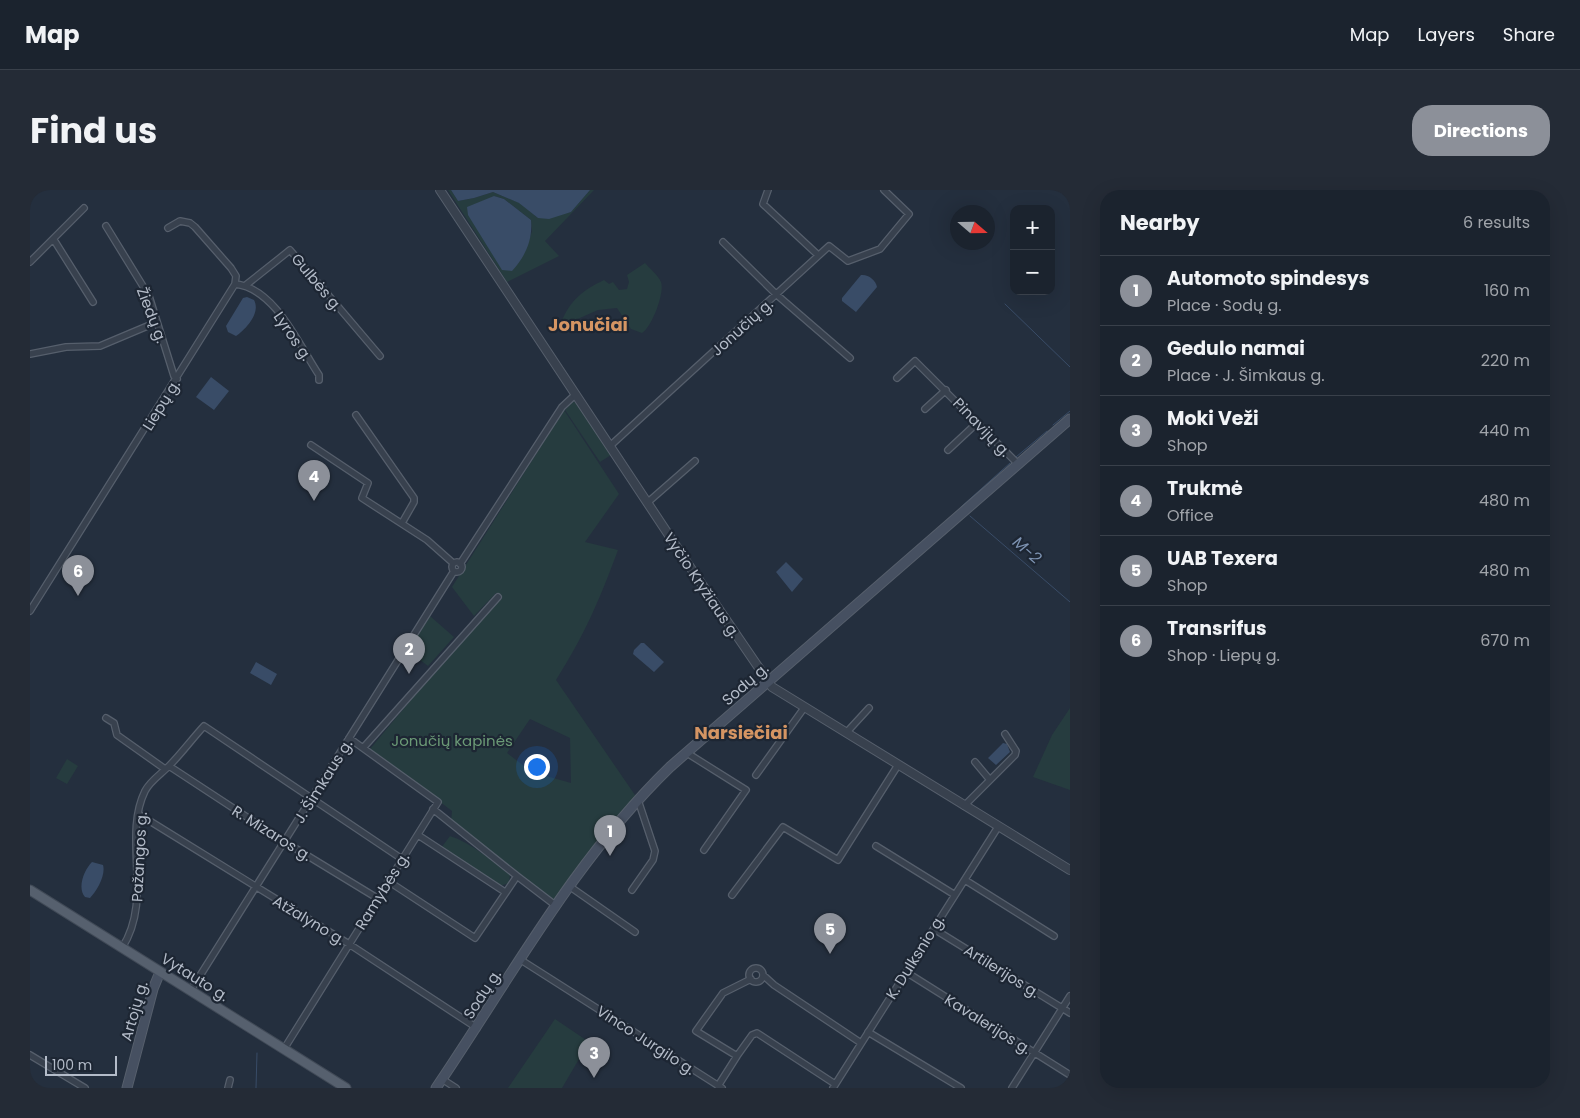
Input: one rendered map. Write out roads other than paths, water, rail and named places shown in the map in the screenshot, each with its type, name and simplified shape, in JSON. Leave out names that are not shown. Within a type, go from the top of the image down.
[{"type":"main road","name":"Sodų g.","points":[[436,1088],[522,960],[555,905],[638,800],[686,753],[1070,419]]},
{"type":"main road","name":"Vytauto g.","points":[[30,890],[346,1088]]},
{"type":"main road","name":"Artojų g.","points":[[127,1088],[153,989],[160,972]]},
{"type":"street","name":"Vyčio Kryžiaus g.","points":[[440,190],[768,683],[804,708],[1070,870]]},
{"type":"street","points":[[768,190],[763,204],[818,255],[829,246],[848,261],[880,249],[909,214],[884,190]]},
{"type":"street","points":[[30,262],[84,208]]},
{"type":"street","points":[[168,228],[180,221],[190,223],[231,268],[236,276],[235,284],[246,285]]},
{"type":"street","name":"Žiedų g.","points":[[106,226],[148,296],[174,376],[177,379]]},
{"type":"street","points":[[54,240],[93,302]]},
{"type":"street","points":[[723,242],[778,295],[850,358]]},
{"type":"street","name":"Gulbės g.","points":[[246,285],[290,250],[380,356]]},
{"type":"street","name":"Jonučių g.","points":[[610,446],[778,295],[818,255]]},
{"type":"street","name":"Liepų g.","points":[[30,611],[235,284]]},
{"type":"street","name":"Lyros g.","points":[[246,285],[284,318],[319,375],[319,380]]},
{"type":"street","points":[[30,354],[66,347],[100,346],[157,322]]},
{"type":"street","name":"Pinavijų g.","points":[[897,378],[915,361],[1018,464]]},
{"type":"street","name":"Pinavijų g.","points":[[925,409],[946,390]]},
{"type":"street","points":[[311,445],[368,483],[362,498],[402,523],[457,563],[562,407],[576,394]]},
{"type":"street","points":[[356,415],[414,498],[414,502],[402,523]]},
{"type":"street","points":[[948,450],[977,423]]},
{"type":"street","points":[[647,503],[695,461]]},
{"type":"street","name":"J. Šimkaus g.","points":[[191,990],[454,571],[452,567],[457,563]]},
{"type":"street","points":[[349,738],[363,748],[498,597]]},
{"type":"street","points":[[756,775],[804,708]]},
{"type":"street","points":[[846,734],[869,708]]},
{"type":"street","name":"R. Mizaros g.","points":[[106,718],[114,723],[117,735],[377,898]]},
{"type":"street","name":"Pažangos g.","points":[[122,948],[130,933],[137,902],[137,845],[140,815],[145,792],[204,726],[312,798]]},
{"type":"street","points":[[964,806],[1015,755],[1016,750],[1005,734]]},
{"type":"street","name":"Ramybės g.","points":[[284,1049],[438,802],[363,748]]},
{"type":"street","points":[[686,753],[746,790],[704,850]]},
{"type":"street","points":[[975,762],[990,780]]},
{"type":"street","points":[[732,895],[783,827],[838,860],[898,766]]},
{"type":"street","points":[[312,798],[402,859]]},
{"type":"street","points":[[632,890],[655,856],[638,800]]},
{"type":"street","points":[[434,809],[555,905]]},
{"type":"street","name":"Atžalyno g.","points":[[140,815],[349,944],[477,1028]]},
{"type":"street","name":"K. Dulksnio g.","points":[[834,1086],[998,827]]},
{"type":"street","name":"Ramybės g.","points":[[418,835],[505,892]]},
{"type":"street","points":[[876,846],[955,895]]},
{"type":"street","points":[[388,881],[475,938],[517,876]]},
{"type":"street","points":[[965,880],[1054,936]]},
{"type":"street","points":[[569,886],[635,932]]},
{"type":"street","name":"Artilerijos g.","points":[[934,929],[1070,1014]]},
{"type":"street","name":"Vinco Jurgilo g.","points":[[522,960],[720,1087]]},
{"type":"street","points":[[751,980],[749,973],[754,968],[760,969],[763,975],[774,985],[862,1043]]},
{"type":"street","name":"Kavalerijos g.","points":[[906,972],[1070,1075]]},
{"type":"street","points":[[759,982],[763,975]]},
{"type":"street","points":[[737,1056],[696,1031],[723,993],[751,980],[774,985]]},
{"type":"street","points":[[1012,1088],[1070,996]]},
{"type":"street","points":[[868,1032],[961,1088]]},
{"type":"street","points":[[720,1087],[737,1056],[752,1035],[757,1033],[834,1086]]},
{"type":"street","points":[[30,1055],[85,1088]]},
{"type":"street","points":[[442,1079],[456,1088]]},
{"type":"street","points":[[228,1088],[230,1080]]},
{"type":"water","points":[[451,190],[590,190],[571,212],[549,219],[538,218],[519,203],[493,192],[458,201]]},
{"type":"water","points":[[494,196],[504,199],[531,220],[531,234],[527,248],[521,260],[512,271],[502,270],[468,215],[467,207]]},
{"type":"water","points":[[861,275],[871,278],[877,287],[856,312],[842,301],[842,298]]},
{"type":"water","points":[[247,297],[254,300],[256,310],[248,325],[236,336],[228,332],[226,326],[243,298]]},
{"type":"water","points":[[211,377],[229,391],[214,410],[196,397]]},
{"type":"water","points":[[786,562],[803,579],[792,592],[776,572]]},
{"type":"water","points":[[641,643],[644,643],[664,662],[654,672],[633,654],[634,650]]},
{"type":"water","points":[[256,662],[277,674],[271,685],[250,673]]},
{"type":"water","points":[[1003,743],[1007,744],[1010,752],[996,765],[988,758]]},
{"type":"water","points":[[92,862],[103,865],[104,869],[100,883],[90,898],[85,897],[82,884],[84,874]]},
{"type":"waterway","name":"M-2","points":[[1005,304],[1070,367]]},
{"type":"waterway","name":"M-2","points":[[1053,425],[1070,411]]},
{"type":"waterway","name":"M-2","points":[[1016,457],[1047,431]]},
{"type":"waterway","name":"M-2","points":[[961,507],[1010,463]]},
{"type":"waterway","name":"M-2","points":[[970,516],[1070,602]]},
{"type":"waterway","points":[[256,1088],[257,1053]]},
{"type":"place","name":"Trukmė","points":[[314,501]]},
{"type":"place","name":"Transrifus","points":[[78,596]]},
{"type":"place","name":"Gedulo namai","points":[[409,674]]},
{"type":"place","name":"Automoto spindesys","points":[[610,856]]},
{"type":"place","name":"UAB Texera","points":[[830,954]]},
{"type":"place","name":"Moki Veži","points":[[594,1078]]},
{"type":"district","name":"Jonučiai","points":[[588,324]]},
{"type":"district","name":"Narsiečiai","points":[[741,732]]},
{"type":"park label","name":"Jonučių kapinės","points":[[452,740]]}]
